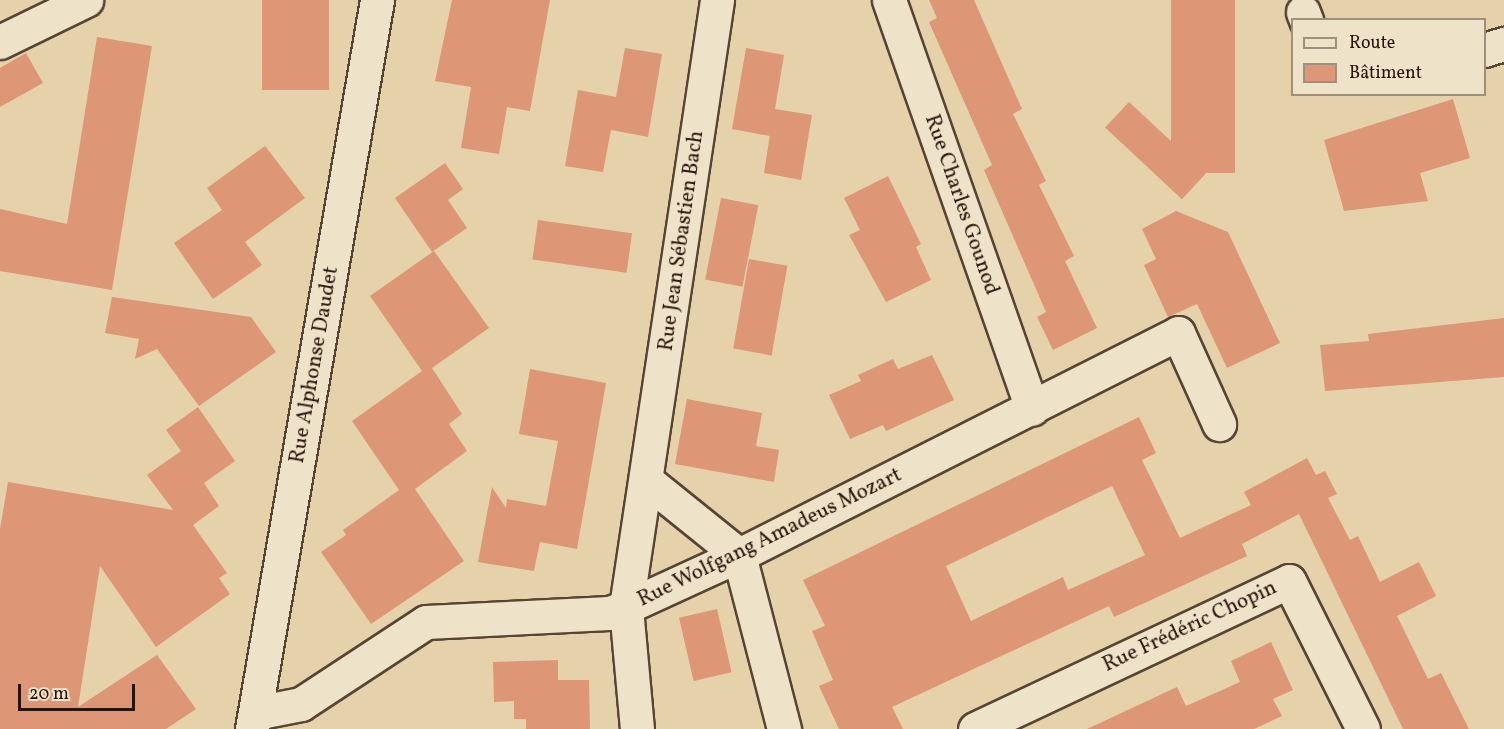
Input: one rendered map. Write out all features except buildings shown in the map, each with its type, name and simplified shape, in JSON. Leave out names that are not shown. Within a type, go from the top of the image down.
[{"type":"street","points":[[0,42],[86,0]]},
{"type":"street","name":"Rue Alphonse Daudet","points":[[253,721],[377,0]]},
{"type":"street","name":"Rue Jean Sébastien Bach","points":[[637,729],[626,606],[717,0]]},
{"type":"street","name":"Rue Charles Gounod","points":[[889,0],[1032,409]]},
{"type":"street","points":[[1486,50],[1504,44]]},
{"type":"street","name":"Rue Wolfgang Amadeus Mozart","points":[[253,721],[302,704],[426,622],[609,613],[626,606],[739,555],[1032,409],[1178,333],[1219,424]]},
{"type":"street","points":[[646,482],[739,555],[784,729]]},
{"type":"street","name":"Rue Frédéric Chopin","points":[[975,729],[1289,581],[1363,729]]}]
